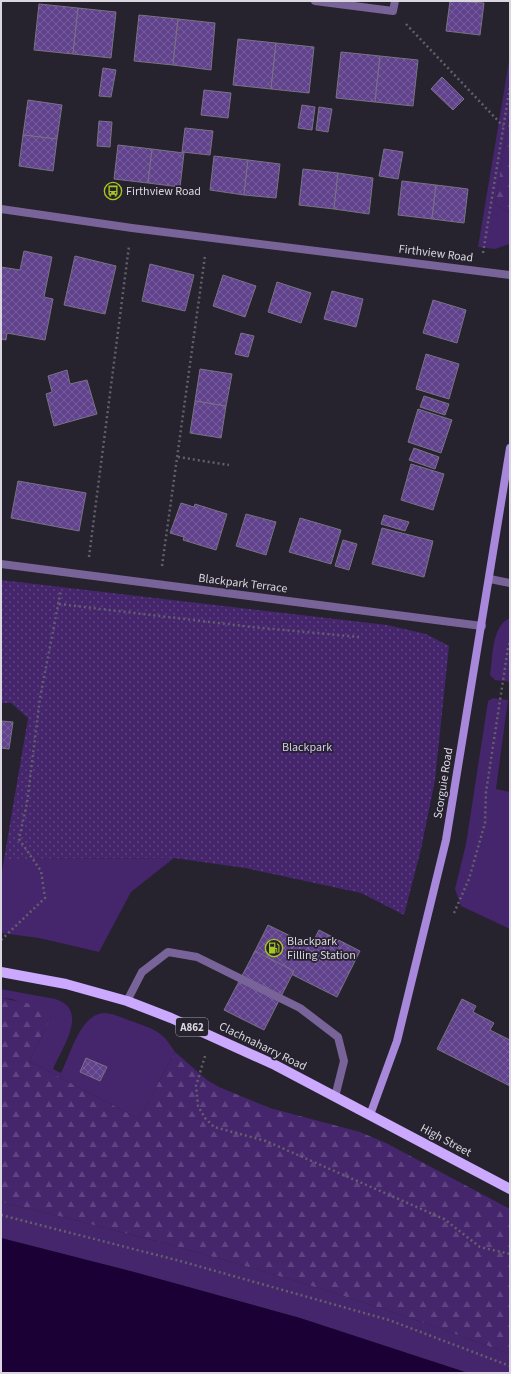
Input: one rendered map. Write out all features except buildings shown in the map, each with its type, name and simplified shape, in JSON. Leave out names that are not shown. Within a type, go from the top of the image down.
[{"type":"main road","name":"Clachnaharry Road","points":[[1,972],[66,984],[127,1001],[214,1036],[370,1115]]},
{"type":"main road","name":"High Street","points":[[370,1115],[510,1189]]},
{"type":"street","points":[[315,1],[394,11],[395,1]]},
{"type":"street","name":"Firthview Road","points":[[1,209],[132,228],[208,236],[510,275]]},
{"type":"street","name":"Scorguie Road","points":[[370,1115],[396,1041],[446,840],[490,578],[510,448]]},
{"type":"street","name":"Blackpark Terrace","points":[[1,564],[482,626]]},
{"type":"street","points":[[490,578],[510,583]]},
{"type":"street","points":[[127,1001],[142,972],[168,952],[197,957],[300,1008],[338,1037],[344,1061],[335,1097]]},
{"type":"path","points":[[394,11],[503,127]]},
{"type":"path","points":[[481,271],[510,86]]},
{"type":"path","points":[[87,574],[108,401],[132,228]]},
{"type":"path","points":[[159,585],[208,236]]},
{"type":"path","points":[[178,457],[228,465]]},
{"type":"path","points":[[1,940],[45,898],[41,870],[19,839],[27,803],[40,698],[59,604],[64,571]]},
{"type":"path","points":[[59,604],[252,627],[359,637]]},
{"type":"path","points":[[454,913],[469,879],[485,823],[486,792],[510,642]]},
{"type":"path","points":[[214,1036],[201,1066],[196,1086],[198,1106],[205,1118],[214,1127],[266,1141],[444,1219],[480,1247],[510,1254]]},
{"type":"path","points":[[1,1215],[180,1261],[389,1320],[510,1366]]},
{"type":"green space","points":[[510,55],[510,112],[495,204],[510,213],[510,244],[495,249],[478,247]]},
{"type":"green space","points":[[510,112],[510,213],[495,204]]},
{"type":"green space","name":"Blackpark","points":[[1,580],[387,625],[426,634],[449,646],[435,780],[421,849],[404,915],[361,893],[245,868],[174,858],[4,859],[28,718],[11,703],[1,703]]},
{"type":"green space","points":[[510,618],[510,682],[495,680],[490,675],[496,635],[499,628]]},
{"type":"green space","points":[[493,698],[508,700],[496,789],[510,792],[510,929],[461,906],[455,889],[466,844],[488,701]]},
{"type":"green space","points":[[174,858],[131,892],[99,952],[39,938],[1,933],[1,878],[4,859]]},
{"type":"green space","points":[[1,989],[55,999],[65,1004],[71,1011],[72,1020],[67,1040],[53,1069],[61,1073],[82,1028],[88,1020],[96,1015],[108,1013],[115,1015],[148,1027],[162,1035],[175,1052],[139,1119],[29,1061],[52,1015],[12,999],[1,998]]},
{"type":"green space","points":[[1,998],[51,1008],[52,1015],[29,1061],[139,1119],[175,1052],[207,1080],[219,1087],[270,1108],[360,1132],[386,1143],[510,1209],[510,1354],[385,1309],[322,1289],[130,1234],[1,1202]]},
{"type":"green space","points":[[1,1202],[130,1234],[258,1270],[385,1309],[510,1354],[510,1373],[468,1373],[300,1318],[134,1272],[1,1238]]},
{"type":"shaded area","points":[[1,1238],[134,1272],[300,1318],[468,1373],[1,1373]]},
{"type":"place","name":"Firthview Road","points":[[113,191]]},
{"type":"place","name":"Blackpark Filling Station","points":[[274,948]]}]
